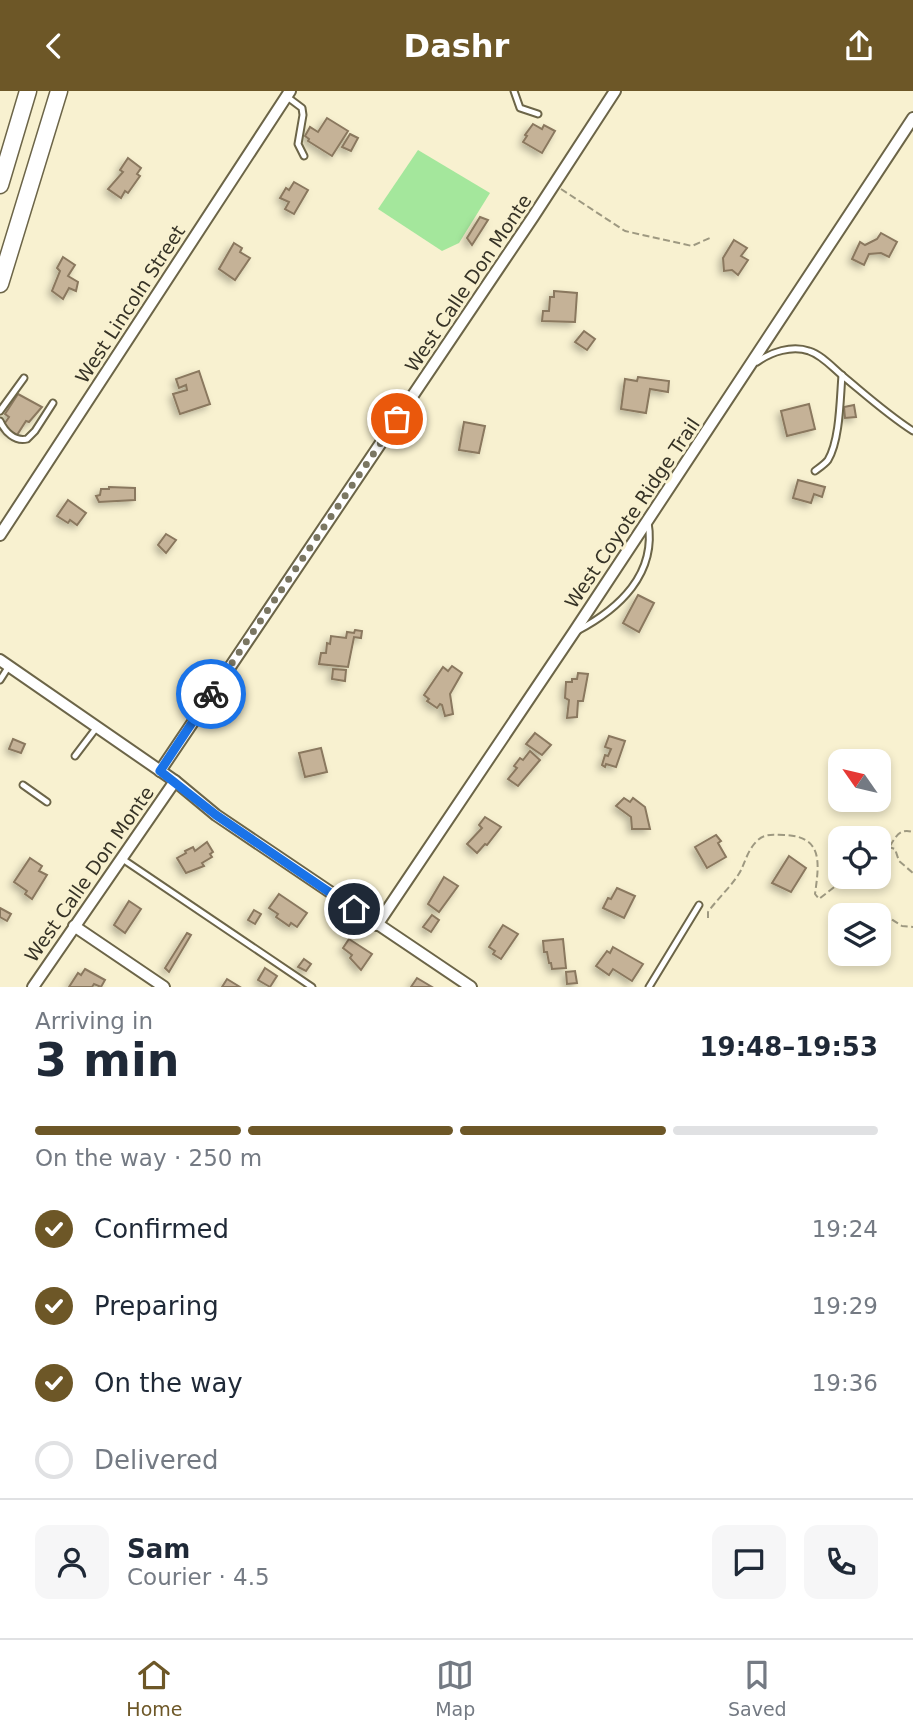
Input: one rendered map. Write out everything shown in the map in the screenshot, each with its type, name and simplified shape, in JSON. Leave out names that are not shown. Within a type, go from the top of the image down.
[{"type":"main road","points":[[0,185],[28,91]]},
{"type":"main road","points":[[0,284],[59,91]]},
{"type":"street","name":"West Calle Don Monte","points":[[160,771],[615,91]]},
{"type":"street","name":"West Lincoln Street","points":[[0,535],[288,94]]},
{"type":"street","name":"West Coyote Ridge Trail","points":[[377,925],[648,521],[913,118]]},
{"type":"street","points":[[4,663],[175,781],[216,815],[471,987]]},
{"type":"street","name":"West Calle Don Monte","points":[[33,987],[175,781]]},
{"type":"street","points":[[74,926],[164,987]]},
{"type":"lane","points":[[514,91],[520,108],[538,114]]},
{"type":"lane","points":[[288,94],[302,108],[298,144],[304,156]]},
{"type":"lane","points":[[751,365],[767,355],[781,351],[808,350],[827,362],[889,415],[913,431]]},
{"type":"lane","points":[[815,471],[827,461],[832,450],[842,375]]},
{"type":"lane","points":[[0,411],[24,378]]},
{"type":"lane","points":[[0,421],[5,431],[16,439],[27,439],[53,403]]},
{"type":"lane","points":[[574,632],[599,619],[632,589],[649,559],[648,521]]},
{"type":"lane","points":[[0,680],[4,663]]},
{"type":"lane","points":[[75,756],[97,727]]},
{"type":"lane","points":[[23,785],[47,801]]},
{"type":"lane","points":[[121,858],[312,987]]},
{"type":"lane","points":[[649,987],[699,905]]},
{"type":"path","points":[[554,185],[625,231],[692,246],[712,237]]},
{"type":"path","points":[[891,844],[899,832],[913,832]]},
{"type":"path","points":[[708,918],[708,912],[742,868],[750,851],[758,840],[768,834],[796,835],[808,841],[816,850],[818,869],[815,894],[819,899],[832,889]]},
{"type":"path","points":[[891,848],[895,849],[899,861],[913,873]]},
{"type":"path","points":[[891,919],[902,926],[913,927]]},
{"type":"green space","points":[[418,150],[490,193],[459,243],[442,251],[378,209]]},
{"type":"building","points":[[327,118],[348,131],[332,156],[308,141],[305,136],[310,127],[318,132]]},
{"type":"building","points":[[533,124],[542,129],[544,125],[555,131],[542,153],[523,142]]},
{"type":"building","points":[[350,134],[358,138],[351,151],[342,147]]},
{"type":"building","points":[[128,158],[141,168],[137,174],[140,176],[121,198],[108,189],[123,172],[120,170]]},
{"type":"building","points":[[294,182],[308,190],[294,214],[285,209],[289,202],[280,198]]},
{"type":"building","points":[[480,217],[488,220],[472,245],[467,238]]},
{"type":"building","points":[[881,233],[897,242],[889,257],[881,253],[869,254],[864,265],[852,259],[860,242],[865,245],[877,239]]},
{"type":"building","points":[[734,240],[747,248],[741,256],[748,260],[738,275],[732,270],[724,271],[723,258]]},
{"type":"building","points":[[234,243],[242,248],[240,252],[250,258],[235,280],[219,269]]},
{"type":"building","points":[[63,257],[75,265],[68,276],[78,282],[76,291],[69,288],[63,299],[52,291],[60,271],[57,268]]},
{"type":"building","points":[[554,291],[577,293],[575,322],[542,321],[543,311],[549,311],[550,297],[554,297]]},
{"type":"building","points":[[584,331],[595,339],[587,350],[575,342]]},
{"type":"building","points":[[199,371],[210,404],[180,414],[173,394],[187,390],[186,385],[179,388],[176,379]]},
{"type":"building","points":[[638,377],[669,381],[668,392],[650,389],[646,413],[621,409],[625,379],[637,381]]},
{"type":"building","points":[[18,394],[42,407],[29,422],[26,421],[17,435],[3,426],[9,417],[5,414]]},
{"type":"building","points":[[809,404],[815,429],[787,436],[781,411]]},
{"type":"building","points":[[854,405],[856,417],[845,418],[844,407]]},
{"type":"building","points":[[464,422],[485,426],[479,453],[459,450]]},
{"type":"building","points":[[798,480],[825,487],[822,497],[814,494],[811,503],[793,498]]},
{"type":"building","points":[[135,488],[135,500],[99,502],[96,496],[100,495],[101,489]]},
{"type":"building","points":[[68,500],[86,513],[77,525],[57,516]]},
{"type":"building","points":[[166,534],[176,540],[166,553],[158,545]]},
{"type":"building","points":[[638,595],[654,603],[639,632],[623,623]]},
{"type":"building","points":[[355,630],[362,631],[361,638],[354,637],[348,667],[319,664],[321,653],[326,653],[331,636],[346,638],[347,632],[354,633]]},
{"type":"building","points":[[452,666],[462,673],[450,694],[453,714],[445,716],[442,705],[437,708],[427,701],[429,699],[424,695],[443,667],[448,671]]},
{"type":"building","points":[[333,669],[346,670],[345,681],[332,679]]},
{"type":"building","points":[[578,673],[588,674],[583,701],[578,701],[577,717],[567,718],[569,700],[565,698],[566,682],[577,679]]},
{"type":"building","points":[[535,733],[551,745],[542,755],[526,744]]},
{"type":"building","points":[[609,736],[625,741],[616,767],[602,765],[605,755],[608,756],[611,749],[605,747]]},
{"type":"building","points":[[13,739],[25,744],[21,753],[9,749]]},
{"type":"building","points":[[321,748],[327,772],[305,777],[299,753]]},
{"type":"building","points":[[530,751],[540,760],[518,786],[508,779],[517,768],[514,766],[520,758],[523,760]]},
{"type":"building","points":[[624,798],[630,802],[633,798],[645,807],[650,829],[632,829],[631,817],[616,806]]},
{"type":"building","points":[[485,817],[501,827],[477,853],[467,844],[482,828],[479,825]]},
{"type":"building","points":[[716,835],[726,857],[707,868],[695,847]]},
{"type":"building","points":[[207,842],[213,852],[210,854],[212,857],[202,863],[204,866],[186,873],[177,858],[186,853],[185,851],[193,847],[195,851]]},
{"type":"building","points":[[789,856],[806,868],[791,892],[772,883]]},
{"type":"building","points":[[30,858],[42,866],[39,871],[47,875],[32,899],[25,894],[27,891],[14,882]]},
{"type":"building","points":[[444,877],[458,886],[439,912],[428,904]]},
{"type":"building","points":[[617,888],[635,896],[624,918],[603,908]]},
{"type":"building","points":[[279,894],[307,913],[297,927],[291,923],[289,926],[269,908]]},
{"type":"building","points":[[129,901],[141,909],[125,933],[114,925]]},
{"type":"building","points":[[0,908],[11,914],[7,921],[0,917]]},
{"type":"building","points":[[254,910],[261,914],[255,924],[248,920]]},
{"type":"building","points":[[432,915],[439,920],[431,932],[423,927]]},
{"type":"building","points":[[503,925],[518,934],[501,959],[493,954],[495,951],[489,947]]},
{"type":"building","points":[[187,933],[191,935],[169,972],[165,968]]},
{"type":"building","points":[[349,939],[372,954],[361,970],[350,958],[352,955],[343,948]]},
{"type":"building","points":[[563,939],[566,968],[552,969],[547,952],[544,952],[543,941]]},
{"type":"building","points":[[613,947],[643,964],[632,981],[613,969],[609,975],[596,966]]},
{"type":"building","points":[[304,959],[311,964],[306,971],[298,967]]},
{"type":"building","points":[[265,968],[277,976],[270,987],[258,980]]},
{"type":"building","points":[[85,969],[105,980],[101,987],[94,984],[92,987],[69,987],[78,973],[81,975]]},
{"type":"building","points":[[575,971],[577,983],[567,984],[566,972]]},
{"type":"building","points":[[417,978],[432,987],[411,987]]},
{"type":"building","points":[[227,979],[240,987],[222,987]]},
{"type":"way so far","points":[[211,694],[397,419]]},
{"type":"route","points":[[211,694],[160,771],[216,815],[354,909]]}]
